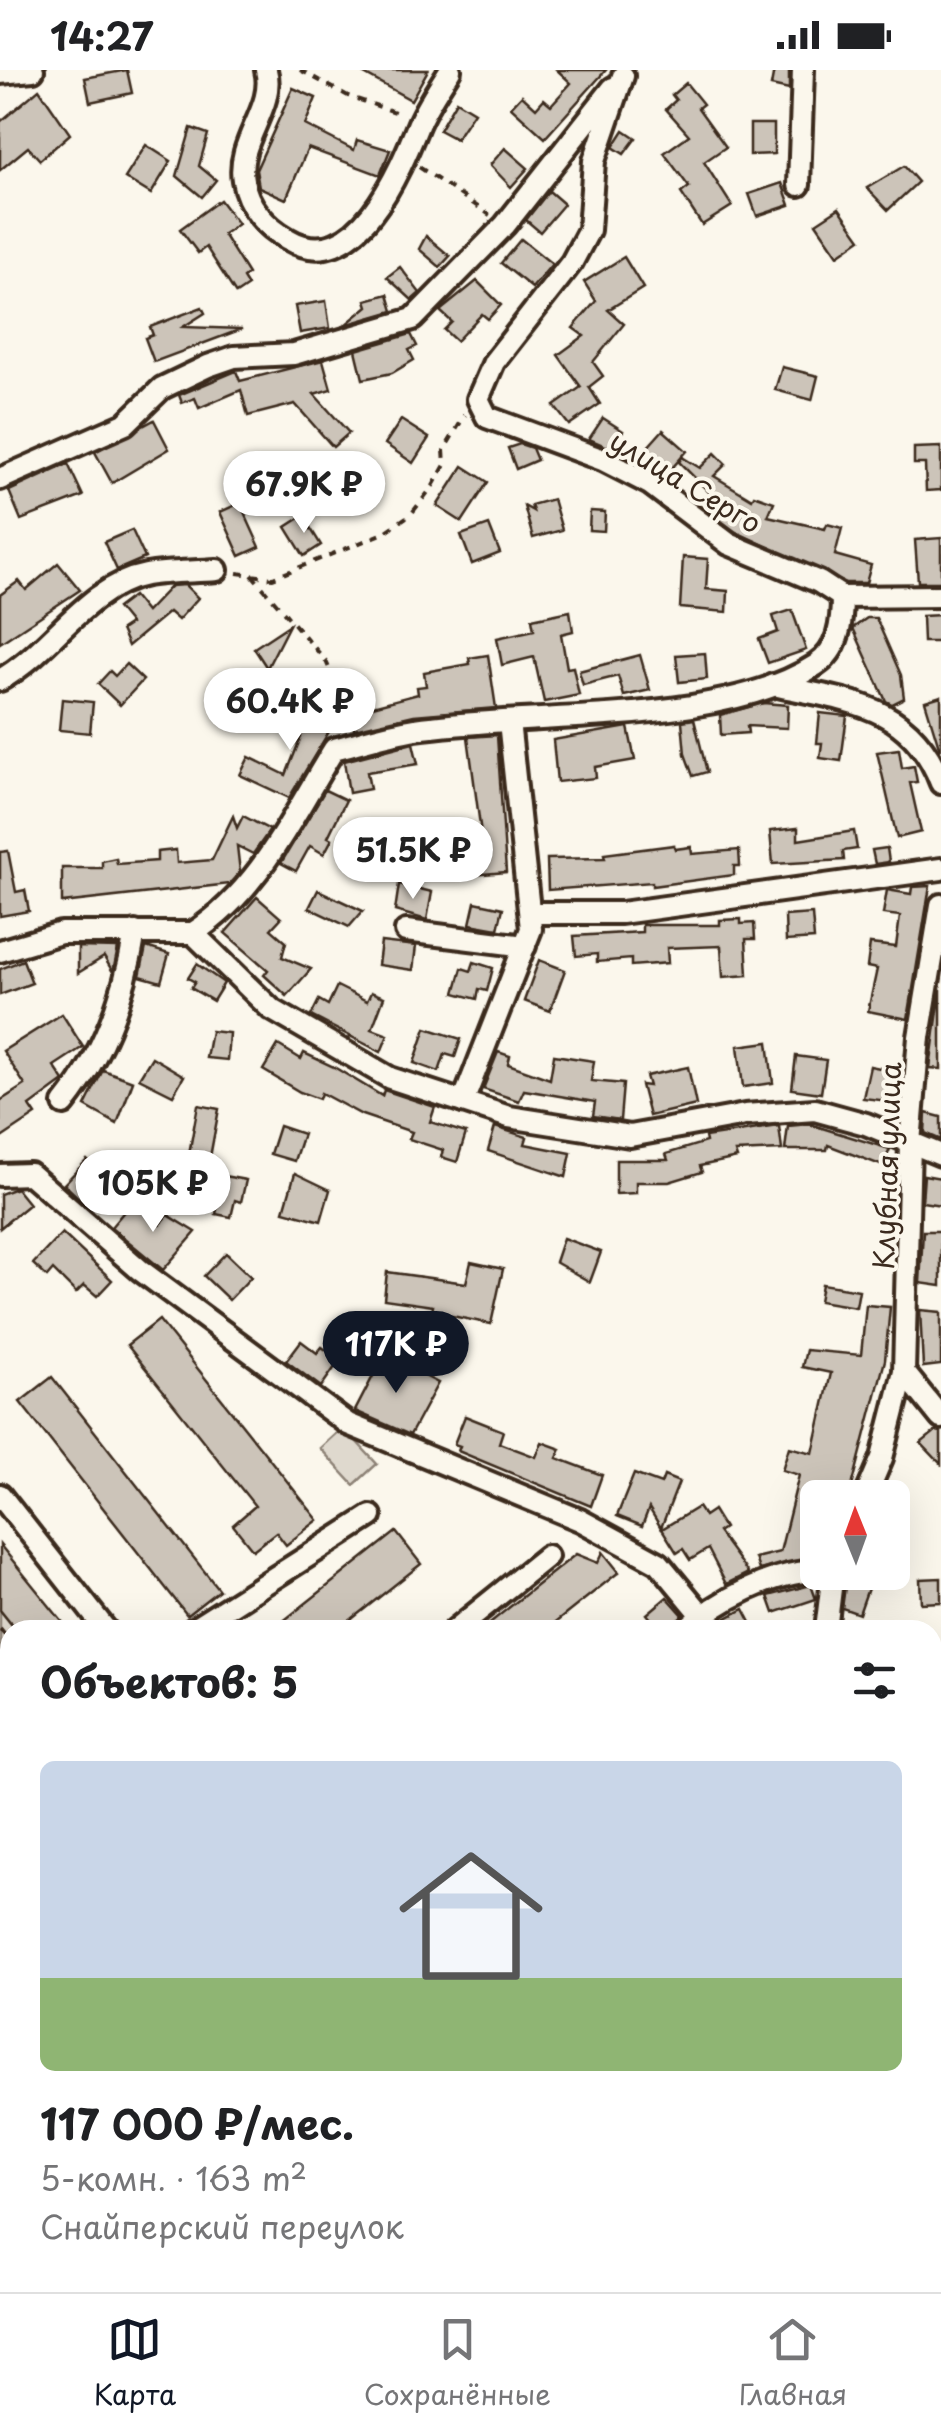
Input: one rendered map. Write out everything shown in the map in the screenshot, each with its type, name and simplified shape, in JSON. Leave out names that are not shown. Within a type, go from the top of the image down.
[{"type":"street","points":[[0,73],[33,70]]},
{"type":"street","points":[[266,70],[265,98],[240,162],[243,185],[254,210],[271,230],[297,244],[342,242],[370,218],[406,159],[420,120],[450,70]]},
{"type":"street","points":[[799,185],[802,70]]},
{"type":"street","points":[[0,479],[125,424],[162,388],[208,366],[234,357],[294,354],[414,320],[505,225],[624,73]]},
{"type":"street","points":[[478,399],[494,362],[572,262],[589,230],[594,161],[624,73]]},
{"type":"street","name":"улица Серго","points":[[478,399],[488,416],[603,460],[650,484],[729,544],[819,582],[842,597]]},
{"type":"street","points":[[0,680],[26,665],[88,604],[142,576],[217,570]]},
{"type":"street","points":[[0,951],[61,934],[192,933],[222,914],[246,889],[334,749],[415,729],[711,703],[773,685],[818,664],[836,644],[842,597],[941,596]]},
{"type":"street","points":[[773,685],[854,702],[901,722],[934,766],[941,783]]},
{"type":"street","points":[[462,1102],[524,946],[532,913],[509,721]]},
{"type":"street","points":[[532,913],[622,913],[941,869]]},
{"type":"street","name":"Клубная улица","points":[[873,1480],[904,1372],[910,1143],[918,1037],[941,905]]},
{"type":"street","points":[[406,931],[524,946]]},
{"type":"street","points":[[64,1104],[93,1067],[129,970],[135,932]]},
{"type":"street","points":[[192,933],[271,1009],[390,1078],[509,1116],[630,1136],[745,1115],[815,1110],[941,1155]]},
{"type":"street","points":[[0,1176],[30,1174],[140,1270],[348,1424],[580,1520],[660,1563],[702,1615]]},
{"type":"street","points":[[904,1372],[941,1418]]},
{"type":"street","points":[[0,1495],[98,1620]]},
{"type":"street","points":[[208,1620],[370,1516]]},
{"type":"street","points":[[468,1620],[548,1556]]},
{"type":"street","points":[[697,1620],[769,1581],[800,1575]]},
{"type":"street","points":[[827,1620],[831,1590]]},
{"type":"path","points":[[300,70],[348,96],[420,120]]},
{"type":"path","points":[[406,159],[505,225]]},
{"type":"path","points":[[217,570],[273,578],[384,532],[412,513],[445,465],[444,450],[478,399]]},
{"type":"path","points":[[252,575],[326,661],[342,700],[334,749]]},
{"type":"shaded area","points":[[343,1427],[377,1464],[354,1485],[320,1448]]},
{"type":"building","points":[[127,70],[132,93],[90,102],[85,78]]},
{"type":"building","points":[[357,70],[428,70],[411,100]]},
{"type":"building","points":[[557,70],[606,70],[545,138],[511,107],[522,95],[536,108],[544,99],[551,105],[571,83]]},
{"type":"building","points":[[774,70],[789,70],[789,90],[771,86]]},
{"type":"building","points":[[686,83],[703,104],[698,108],[726,147],[704,162],[732,206],[702,225],[681,193],[689,187],[664,153],[689,135],[666,109],[676,100],[672,95]]},
{"type":"building","points":[[293,88],[316,98],[305,125],[354,150],[357,140],[390,150],[380,175],[308,148],[286,199],[259,187],[256,170]]},
{"type":"building","points":[[39,89],[70,134],[40,160],[28,147],[0,170],[0,122]]},
{"type":"building","points":[[456,101],[474,112],[456,139],[439,130]]},
{"type":"building","points":[[750,124],[774,124],[774,154],[750,155]]},
{"type":"building","points":[[191,128],[208,134],[199,166],[216,180],[202,197],[177,176]]},
{"type":"building","points":[[624,130],[636,138],[624,154],[613,147]]},
{"type":"building","points":[[146,145],[171,161],[151,194],[125,178]]},
{"type":"building","points":[[505,148],[528,168],[511,187],[490,165]]},
{"type":"building","points":[[904,166],[918,182],[888,210],[867,188]]},
{"type":"building","points":[[782,183],[790,205],[757,216],[749,194]]},
{"type":"building","points":[[549,191],[564,204],[540,232],[526,220]]},
{"type":"building","points":[[220,200],[238,224],[223,234],[248,274],[243,278],[248,286],[236,294],[206,247],[198,253],[180,229]]},
{"type":"building","points":[[839,208],[861,239],[838,255],[816,223]]},
{"type":"building","points":[[426,236],[450,256],[440,267],[419,249]]},
{"type":"building","points":[[521,239],[552,264],[532,288],[501,263]]},
{"type":"building","points":[[624,257],[643,288],[608,310],[624,324],[593,362],[603,376],[589,387],[600,404],[569,425],[554,406],[581,387],[558,355],[584,336],[573,328],[596,301],[584,282]]},
{"type":"building","points":[[400,267],[420,293],[412,300],[387,277]]},
{"type":"building","points":[[477,281],[501,305],[488,319],[482,314],[456,341],[444,330],[452,322],[440,311]]},
{"type":"building","points":[[388,294],[393,311],[345,325],[368,306],[366,300]]},
{"type":"building","points":[[326,301],[330,328],[300,333],[295,306]]},
{"type":"building","points":[[202,307],[205,313],[183,327],[242,329],[154,362],[145,338],[153,335],[150,327]]},
{"type":"building","points":[[411,334],[417,346],[409,350],[414,360],[392,373],[363,379],[356,350]]},
{"type":"building","points":[[323,360],[331,389],[314,394],[349,433],[333,447],[295,404],[248,416],[241,390],[199,408],[195,398],[182,403],[179,395],[236,371],[240,381]]},
{"type":"building","points":[[782,367],[818,376],[812,400],[775,390]]},
{"type":"building","points":[[603,418],[623,431],[612,449],[589,439]]},
{"type":"building","points":[[154,420],[169,449],[112,483],[95,452]]},
{"type":"building","points":[[401,420],[429,438],[413,463],[385,444]]},
{"type":"building","points":[[663,430],[687,451],[664,477],[638,458]]},
{"type":"building","points":[[520,444],[532,448],[537,460],[516,469],[508,448]]},
{"type":"building","points":[[941,447],[941,490],[926,491],[925,464],[914,464],[914,448]]},
{"type":"building","points":[[715,453],[726,464],[714,476],[752,499],[754,495],[774,502],[768,516],[825,529],[827,524],[842,528],[835,555],[871,565],[866,583],[845,583],[736,532],[708,511],[715,498],[679,462],[682,457],[700,468]]},
{"type":"building","points":[[68,464],[83,496],[21,520],[9,491]]},
{"type":"building","points":[[463,466],[488,482],[462,522],[437,506]]},
{"type":"building","points":[[553,499],[562,530],[533,538],[524,506],[533,511],[531,505]]},
{"type":"building","points":[[240,503],[260,547],[240,556],[220,512]]},
{"type":"building","points":[[590,511],[605,512],[604,531],[589,530]]},
{"type":"building","points":[[303,516],[321,545],[304,556],[286,527]]},
{"type":"building","points":[[489,525],[500,553],[472,564],[461,535]]},
{"type":"building","points":[[132,530],[145,558],[117,570],[104,542]]},
{"type":"building","points":[[941,538],[941,582],[918,582],[915,540]]},
{"type":"building","points":[[683,557],[708,559],[706,589],[728,591],[727,612],[680,608]]},
{"type":"building","points":[[58,563],[80,590],[0,643],[0,595],[19,581],[26,590]]},
{"type":"building","points":[[185,585],[198,598],[178,620],[169,612],[128,646],[121,630],[130,624],[117,608],[133,596],[146,612],[171,586]]},
{"type":"building","points":[[792,610],[806,650],[768,663],[759,639],[778,632],[773,616]]},
{"type":"building","points":[[570,611],[573,631],[561,634],[567,668],[573,667],[579,695],[544,702],[534,657],[502,665],[497,638],[534,630],[532,619]]},
{"type":"building","points":[[941,615],[941,642],[923,642],[922,616]]},
{"type":"building","points":[[867,618],[876,618],[901,675],[904,698],[892,704],[886,701],[853,628]]},
{"type":"building","points":[[289,625],[267,668],[254,648]]},
{"type":"building","points":[[705,653],[707,679],[679,682],[676,655]]},
{"type":"building","points":[[488,655],[496,708],[414,715],[354,729],[348,704],[367,699],[369,707],[418,694],[417,687],[426,686],[424,672],[470,664],[469,658]]},
{"type":"building","points":[[640,655],[650,690],[624,696],[618,676],[583,685],[579,671]]},
{"type":"building","points":[[126,664],[143,680],[120,705],[98,684],[110,671],[115,676]]},
{"type":"building","points":[[230,681],[252,692],[242,719],[218,707]]},
{"type":"building","points":[[941,696],[941,749],[940,750],[925,701]]},
{"type":"building","points":[[62,699],[93,702],[90,733],[59,730]]},
{"type":"building","points":[[763,703],[788,705],[787,728],[747,726],[748,733],[721,735],[720,715]]},
{"type":"building","points":[[279,708],[333,725],[289,798],[240,775],[249,757],[286,775],[301,737],[272,725]]},
{"type":"building","points":[[820,713],[847,716],[841,761],[820,758]]},
{"type":"building","points":[[694,719],[707,772],[693,776],[685,754],[682,721]]},
{"type":"building","points":[[628,727],[635,760],[595,767],[596,778],[557,782],[553,740]]},
{"type":"building","points":[[497,735],[506,872],[423,879],[426,858],[476,865],[475,848],[483,848],[468,737]]},
{"type":"building","points":[[413,743],[418,764],[367,772],[370,789],[349,793],[344,761]]},
{"type":"building","points":[[899,749],[902,768],[914,766],[917,782],[910,783],[921,832],[897,838],[877,752]]},
{"type":"building","points":[[325,790],[346,800],[324,854],[310,846],[296,871],[281,863]]},
{"type":"building","points":[[233,816],[237,828],[243,816],[270,830],[253,854],[237,846],[240,872],[229,884],[62,903],[62,868],[102,868],[102,861],[116,858],[117,864],[157,861],[157,852],[176,850],[177,863],[212,860]]},
{"type":"building","points":[[798,828],[798,840],[854,831],[857,849],[843,851],[844,860],[773,864],[770,831]]},
{"type":"building","points":[[674,845],[675,849],[691,847],[692,854],[739,850],[740,866],[734,866],[734,875],[652,886],[652,882],[548,890],[547,859],[605,858],[604,854]]},
{"type":"building","points":[[887,848],[889,862],[875,864],[872,850]]},
{"type":"building","points":[[8,851],[16,892],[25,890],[29,911],[0,916],[0,852]]},
{"type":"building","points":[[399,884],[432,892],[427,920],[395,911]]},
{"type":"building","points":[[930,886],[908,1019],[868,1011],[877,969],[867,967],[870,944],[896,947],[900,916],[883,914],[887,890],[911,894],[912,887]]},
{"type":"building","points":[[318,890],[363,911],[349,927],[309,908]]},
{"type":"building","points":[[257,897],[281,918],[271,929],[286,942],[282,957],[311,969],[287,996],[264,975],[268,970],[225,933]]},
{"type":"building","points":[[475,902],[503,908],[498,929],[470,924]]},
{"type":"building","points":[[812,914],[814,939],[786,941],[785,916]]},
{"type":"building","points":[[741,919],[741,924],[754,923],[755,939],[746,939],[748,975],[723,977],[721,946],[667,948],[668,963],[631,966],[631,959],[597,962],[597,954],[576,956],[574,936],[642,932],[642,925],[720,925],[720,920]]},
{"type":"building","points":[[381,942],[416,946],[413,970],[378,965]]},
{"type":"building","points":[[78,947],[118,948],[113,972],[104,957],[78,973]]},
{"type":"building","points":[[146,947],[169,954],[161,982],[140,976]]},
{"type":"building","points":[[23,960],[32,983],[0,995],[0,969]]},
{"type":"building","points":[[539,960],[565,970],[550,1011],[524,1001]]},
{"type":"building","points":[[474,962],[493,968],[487,991],[479,989],[477,999],[455,993],[462,968],[471,971]]},
{"type":"building","points":[[197,964],[224,983],[213,1001],[191,988],[195,982],[188,978]]},
{"type":"building","points":[[337,986],[367,1001],[371,992],[384,997],[372,1029],[388,1035],[381,1052],[311,1016],[319,1000],[328,1005]]},
{"type":"building","points":[[941,989],[941,1069],[930,1068]]},
{"type":"building","points":[[62,1014],[83,1047],[54,1066],[64,1081],[30,1106],[36,1115],[0,1139],[0,1101],[25,1085],[3,1051]]},
{"type":"building","points":[[426,1028],[461,1039],[455,1057],[445,1054],[439,1072],[414,1063]]},
{"type":"building","points":[[211,1031],[229,1033],[227,1060],[206,1058]]},
{"type":"building","points":[[768,1042],[773,1083],[743,1087],[738,1046]]},
{"type":"building","points":[[278,1045],[301,1059],[304,1053],[334,1067],[382,1096],[384,1090],[435,1107],[430,1122],[466,1133],[457,1162],[441,1157],[443,1150],[409,1139],[412,1132],[362,1115],[321,1093],[319,1099],[300,1092],[263,1070]]},
{"type":"building","points":[[498,1052],[510,1056],[508,1064],[550,1079],[554,1055],[594,1061],[591,1081],[623,1084],[620,1120],[593,1116],[595,1102],[524,1090],[519,1101],[483,1089]]},
{"type":"building","points":[[796,1056],[826,1060],[821,1093],[792,1089]]},
{"type":"building","points":[[152,1057],[184,1076],[173,1095],[139,1078]]},
{"type":"building","points":[[870,1066],[895,1071],[888,1101],[863,1098]]},
{"type":"building","points":[[688,1067],[696,1105],[649,1116],[641,1085],[649,1086],[646,1076]]},
{"type":"building","points":[[103,1070],[133,1081],[117,1124],[85,1106]]},
{"type":"building","points":[[198,1105],[219,1109],[210,1157],[189,1154]]},
{"type":"building","points":[[926,1113],[941,1117],[941,1140],[925,1133]]},
{"type":"building","points":[[809,1124],[890,1149],[883,1166],[828,1145],[827,1150],[785,1150],[788,1126]]},
{"type":"building","points":[[279,1126],[303,1134],[294,1161],[270,1154]]},
{"type":"building","points":[[779,1126],[782,1150],[735,1152],[737,1158],[700,1166],[702,1172],[669,1182],[636,1182],[636,1193],[616,1194],[616,1160],[668,1160],[666,1154],[706,1142],[705,1137]]},
{"type":"building","points":[[495,1127],[527,1137],[525,1144],[571,1153],[566,1177],[488,1151]]},
{"type":"building","points":[[87,1160],[107,1179],[84,1203],[64,1184]]},
{"type":"building","points":[[295,1173],[330,1190],[321,1221],[284,1211]]},
{"type":"building","points":[[924,1175],[941,1178],[941,1205],[922,1202]]},
{"type":"building","points":[[224,1176],[246,1180],[241,1202],[235,1200],[231,1217],[216,1214]]},
{"type":"building","points":[[16,1188],[29,1204],[0,1228],[0,1194]]},
{"type":"building","points":[[132,1202],[160,1225],[168,1215],[196,1232],[163,1270],[111,1227]]},
{"type":"building","points":[[923,1231],[941,1231],[941,1286],[920,1283]]},
{"type":"building","points":[[62,1233],[112,1280],[97,1296],[84,1285],[76,1293],[53,1270],[47,1277],[33,1264]]},
{"type":"building","points":[[563,1238],[601,1252],[590,1282],[555,1262]]},
{"type":"building","points":[[226,1253],[251,1277],[229,1300],[204,1276]]},
{"type":"building","points":[[471,1262],[503,1269],[491,1324],[452,1316],[451,1321],[431,1318],[433,1306],[384,1299],[387,1272],[466,1283]]},
{"type":"building","points":[[822,1284],[859,1290],[856,1307],[819,1301]]},
{"type":"building","points":[[866,1305],[890,1307],[885,1360],[854,1480],[800,1480],[800,1561],[759,1570],[755,1558],[780,1552],[799,1475],[782,1470],[789,1447],[813,1453],[831,1373],[802,1367],[806,1350],[861,1355]]},
{"type":"building","points":[[920,1310],[941,1312],[941,1365],[923,1367]]},
{"type":"building","points":[[159,1320],[318,1520],[286,1545],[276,1532],[253,1550],[233,1525],[255,1506],[127,1345]]},
{"type":"building","points":[[301,1341],[317,1353],[322,1347],[340,1360],[321,1387],[286,1361]]},
{"type":"building","points":[[384,1355],[438,1383],[410,1435],[355,1411]]},
{"type":"building","points":[[52,1377],[219,1590],[187,1615],[20,1402]]},
{"type":"building","points":[[465,1416],[503,1431],[499,1443],[536,1457],[542,1442],[561,1449],[557,1458],[602,1475],[591,1506],[458,1451],[460,1446],[454,1444]]},
{"type":"building","points":[[936,1431],[941,1432],[941,1464],[921,1443]]},
{"type":"building","points":[[634,1474],[661,1484],[664,1476],[679,1482],[661,1528],[649,1508],[642,1526],[617,1516]]},
{"type":"building","points":[[698,1507],[704,1516],[713,1510],[724,1528],[718,1532],[748,1573],[726,1584],[708,1549],[690,1560],[683,1549],[677,1553],[662,1529]]},
{"type":"building","points":[[396,1532],[421,1564],[351,1620],[285,1620]]},
{"type":"building","points":[[0,1545],[61,1620],[8,1620],[0,1610]]},
{"type":"building","points":[[603,1552],[619,1572],[559,1620],[494,1620],[576,1554],[598,1563]]},
{"type":"building","points":[[941,1578],[941,1602],[921,1603],[920,1579]]},
{"type":"building","points":[[800,1588],[813,1590],[816,1599],[774,1613],[768,1596]]},
{"type":"building","points":[[844,1590],[867,1590],[859,1614],[842,1608]]},
{"type":"building","points":[[667,1597],[683,1615],[680,1620],[652,1620],[647,1614]]},
{"type":"building","points":[[744,1609],[750,1620],[723,1620]]}]
